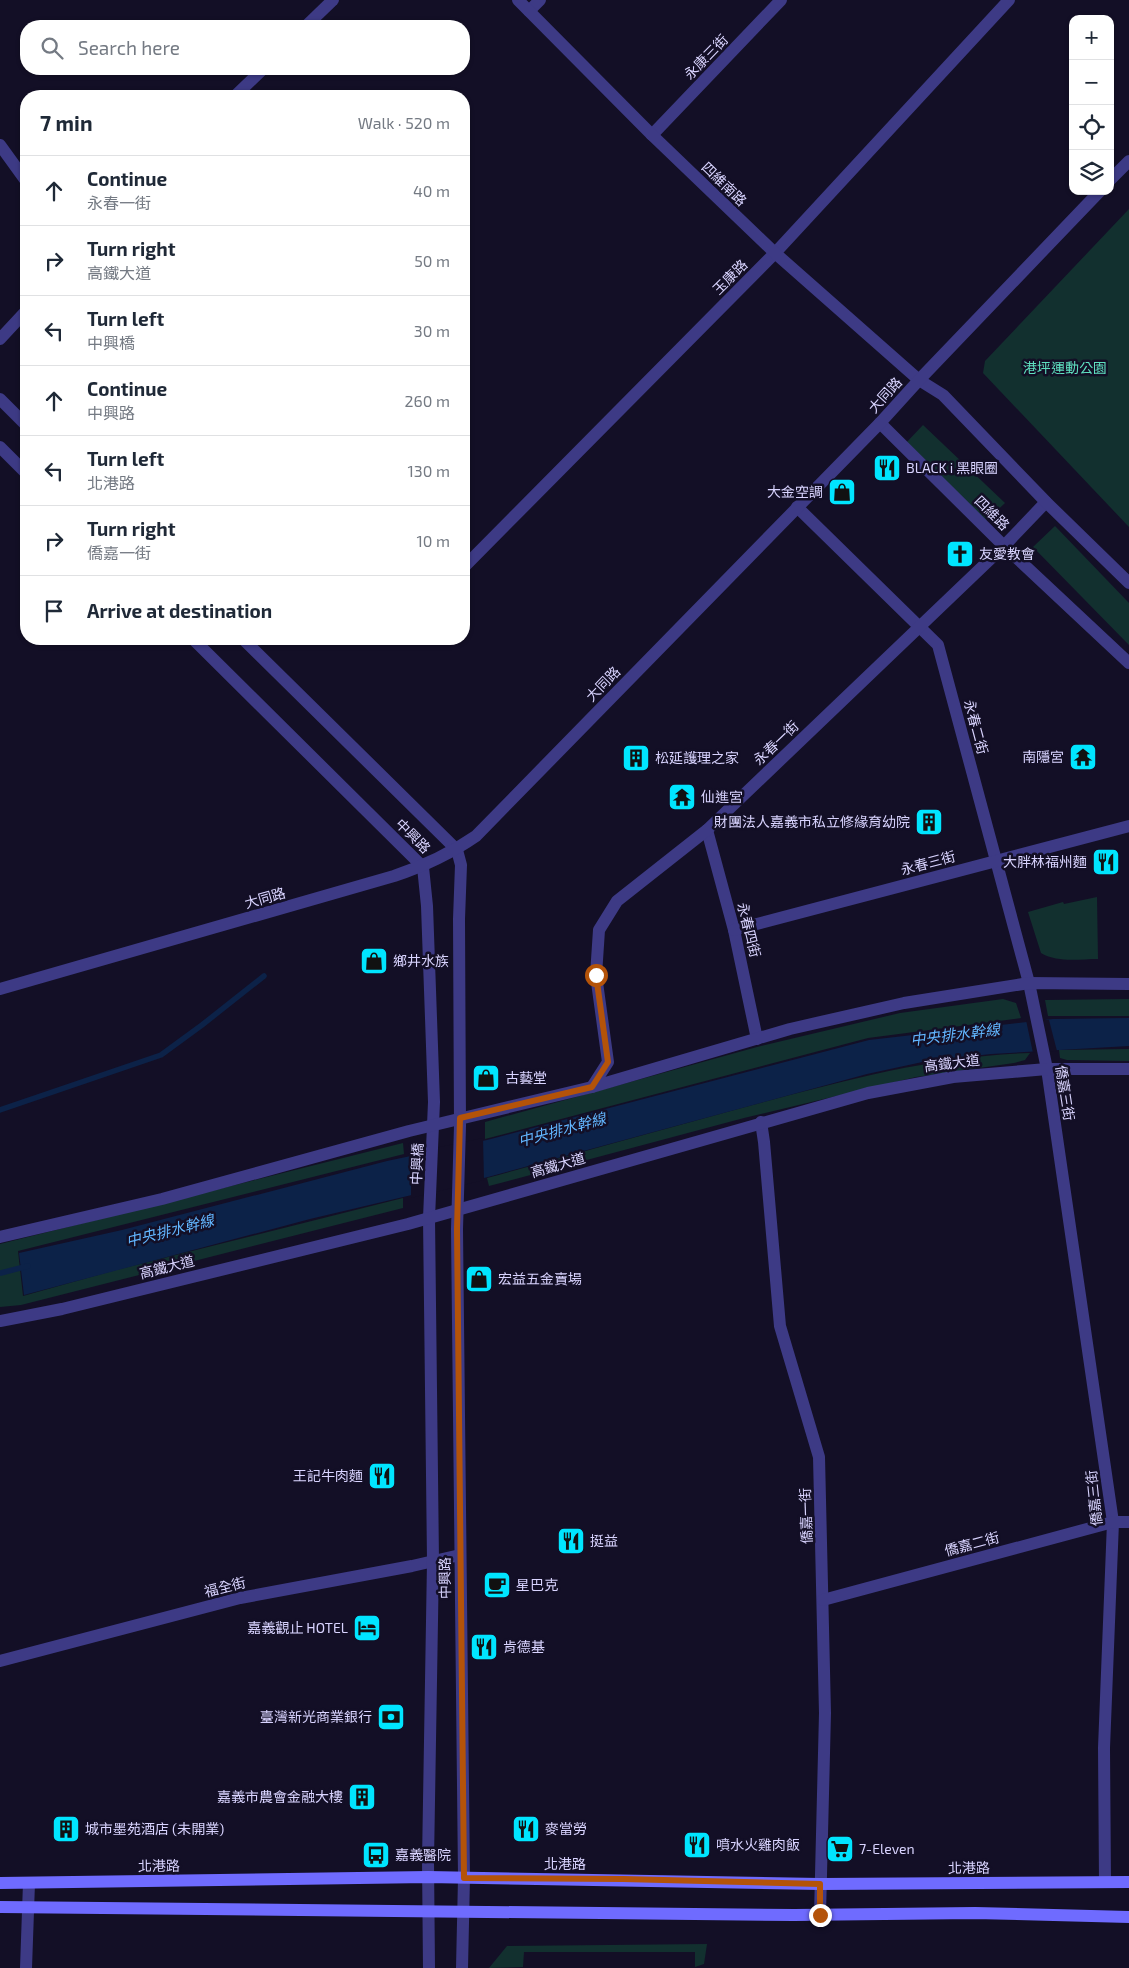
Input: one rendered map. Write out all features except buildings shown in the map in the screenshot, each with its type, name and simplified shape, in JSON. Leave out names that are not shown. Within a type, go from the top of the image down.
[{"type":"main road","name":"北港路","points":[[0,1883],[428,1877],[820,1884],[1129,1882]]},
{"type":"main road","points":[[0,1907],[820,1915],[975,1914],[1129,1917]]},
{"type":"street","points":[[312,20],[333,0]]},
{"type":"street","name":"四維南路","points":[[518,0],[652,135],[775,253],[919,380]]},
{"type":"street","points":[[529,11],[540,0]]},
{"type":"street","name":"永康三街","points":[[652,135],[781,0]]},
{"type":"street","name":"玉康路","points":[[470,562],[775,253],[1009,0]]},
{"type":"street","points":[[240,90],[257,75]]},
{"type":"street","points":[[0,145],[20,173]]},
{"type":"street","points":[[1114,176],[1129,161]]},
{"type":"street","name":"大同路","points":[[0,989],[39,980],[423,867],[457,850],[476,836],[880,423],[1096,195]]},
{"type":"street","points":[[0,339],[20,317]]},
{"type":"street","points":[[919,380],[943,395],[1046,502],[1129,583]]},
{"type":"street","points":[[0,399],[20,419]]},
{"type":"street","name":"四維路","points":[[880,423],[1004,546],[1129,663]]},
{"type":"street","points":[[0,447],[20,467]]},
{"type":"street","name":"永春一街","points":[[592,1087],[608,1062],[596,975],[599,930],[617,901],[707,830],[1004,546],[1046,502]]},
{"type":"street","name":"永春二街","points":[[797,507],[938,645],[998,860],[1029,983],[1033,1008]]},
{"type":"street","name":"中興路","points":[[199,645],[423,867],[427,906],[433,1130]]},
{"type":"street","name":"中興路","points":[[249,645],[457,850]]},
{"type":"street","name":"永春三街","points":[[734,930],[1129,826]]},
{"type":"street","name":"永春四街","points":[[707,830],[734,930],[756,1039]]},
{"type":"street","points":[[457,850],[461,865],[459,919],[460,1122]]},
{"type":"street","points":[[0,1237],[162,1199],[433,1130],[592,1087],[756,1039],[904,1003],[1029,983],[1129,984]]},
{"type":"street","name":"僑嘉三街","points":[[1033,1008],[1047,1069],[1113,1522],[1104,1748],[1105,1881]]},
{"type":"street","name":"高鐵大道","points":[[0,1321],[62,1309],[429,1218],[760,1122],[868,1093],[953,1077],[1047,1069],[1129,1069]]},
{"type":"street","name":"中興路","points":[[460,1122],[457,1210],[464,1878],[462,1968]]},
{"type":"street","name":"僑嘉一街","points":[[760,1122],[764,1142],[780,1326],[819,1457],[825,1713],[820,1915]]},
{"type":"street","name":"中興橋","points":[[430,1196],[433,1130]]},
{"type":"street","name":"中興路","points":[[429,1968],[428,1877],[433,1561],[430,1196]]},
{"type":"street","name":"僑嘉二街","points":[[823,1600],[1113,1522],[1129,1522]]},
{"type":"street","name":"福全街","points":[[0,1661],[240,1598],[460,1555]]},
{"type":"street","points":[[26,1968],[28,1883]]},
{"type":"green space","name":"港坪運動公園","points":[[1129,209],[1129,527],[983,373],[985,361]]},
{"type":"green space","points":[[923,425],[1005,503],[986,521],[905,444]]},
{"type":"green space","points":[[1055,526],[1129,603],[1129,645],[1033,547]]},
{"type":"green space","points":[[1097,897],[1098,959],[1061,959],[1041,953],[1028,912],[1063,902],[1064,904]]},
{"type":"green space","points":[[1003,999],[1016,1003],[1021,1018],[868,1038],[485,1139],[485,1122],[757,1047],[900,1013]]},
{"type":"green space","points":[[1129,999],[1129,1016],[1048,1016],[1045,1000]]},
{"type":"green space","points":[[1129,1049],[1129,1061],[1067,1060],[1060,1058],[1059,1050]]},
{"type":"green space","points":[[1030,1053],[1025,1060],[1014,1063],[916,1077],[744,1118],[489,1186],[487,1178],[738,1109],[883,1072],[956,1059]]},
{"type":"green space","points":[[403,1143],[404,1154],[18,1251],[23,1296],[116,1270],[403,1198],[403,1208],[21,1305],[0,1307],[0,1244]]},
{"type":"green space","points":[[707,1944],[704,1964],[695,1967],[695,1952],[524,1952],[523,1967],[489,1968],[507,1946]]},
{"type":"water","points":[[1129,1018],[1129,1046],[991,1054],[927,1061],[867,1074],[488,1177],[310,1219],[24,1295],[19,1253],[122,1230],[387,1161],[487,1140],[869,1040],[1053,1019]]},
{"type":"pier","points":[[1026,1020],[1049,1020],[1057,1051],[1033,1053]]},
{"type":"pier","points":[[483,1138],[484,1180],[411,1198],[411,1153]]},
{"type":"waterway","points":[[0,1110],[161,1055],[264,976]]},
{"type":"waterway","name":"中央排水幹線","points":[[1,1273],[28,1266]]},
{"type":"place","name":"BLACK i 黑眼圈","points":[[887,468]]},
{"type":"place","name":"大金空調","points":[[842,492]]},
{"type":"place","name":"友愛教會","points":[[960,554]]},
{"type":"place","name":"南隱宮","points":[[1083,757]]},
{"type":"place","name":"松延護理之家","points":[[636,758]]},
{"type":"place","name":"仙進宮","points":[[682,797]]},
{"type":"place","name":"財團法人嘉義市私立修緣育幼院","points":[[929,822]]},
{"type":"place","name":"大胖林福州麵","points":[[1106,862]]},
{"type":"place","name":"鄉井水族","points":[[374,961]]},
{"type":"place","name":"古藝堂","points":[[486,1078]]},
{"type":"place","name":"宏益五金賣場","points":[[479,1279]]},
{"type":"place","name":"王記牛肉麵","points":[[382,1476]]},
{"type":"place","name":"挺益","points":[[571,1541]]},
{"type":"place","name":"星巴克","points":[[497,1585]]},
{"type":"place","name":"嘉義觀止 HOTEL","points":[[367,1628]]},
{"type":"place","name":"肯德基","points":[[484,1647]]},
{"type":"place","name":"臺灣新光商業銀行","points":[[391,1717]]},
{"type":"place","name":"嘉義市農會金融大樓","points":[[362,1797]]},
{"type":"place","name":"城市墨苑酒店 (未開業)","points":[[66,1829]]},
{"type":"place","name":"麥當勞","points":[[526,1829]]},
{"type":"place","name":"噴水火雞肉飯","points":[[697,1845]]},
{"type":"place","name":"7-Eleven","points":[[840,1849]]},
{"type":"place","name":"嘉義醫院","points":[[376,1855]]},
{"type":"route","points":[[596,975],[608,1062],[592,1087],[460,1118],[457,1229],[464,1878],[623,1879],[820,1884],[820,1915]]}]
